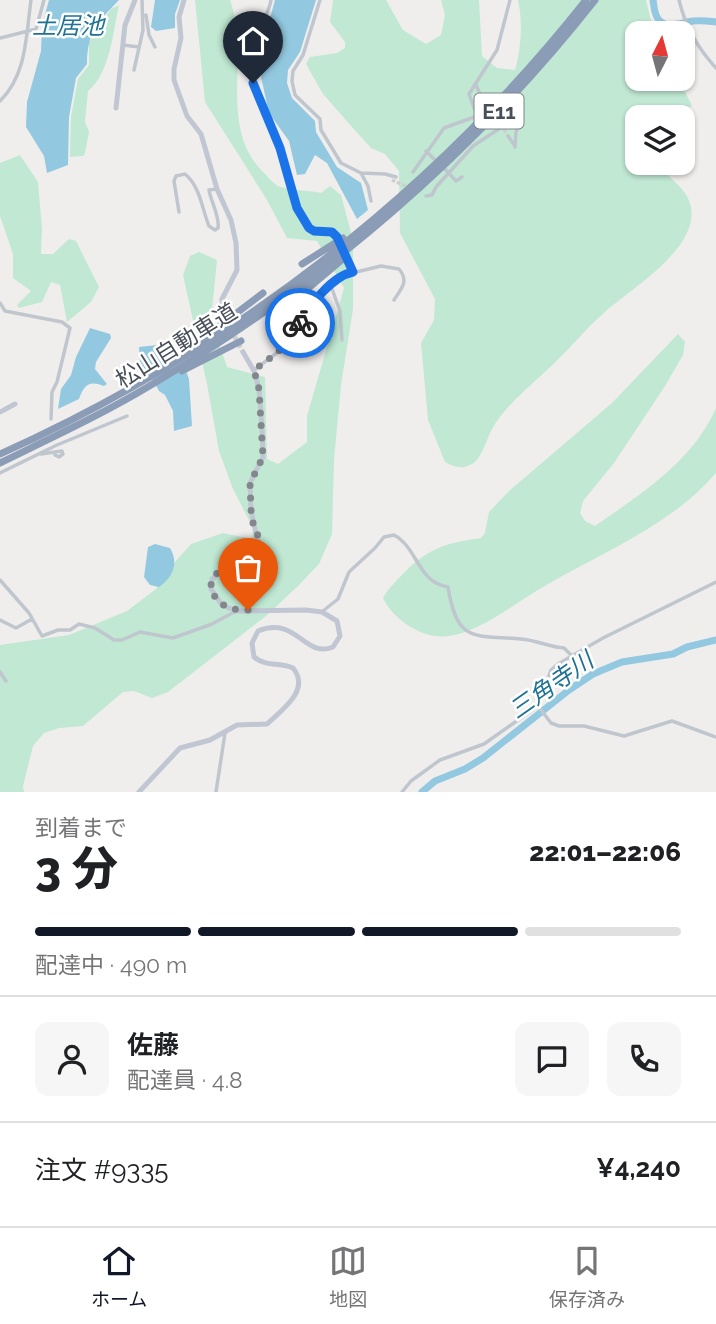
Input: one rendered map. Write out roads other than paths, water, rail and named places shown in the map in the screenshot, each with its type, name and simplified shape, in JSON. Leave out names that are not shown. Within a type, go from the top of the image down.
[{"type":"highway","name":"E11","points":[[391,206],[487,113],[586,0]]},
{"type":"highway","name":"松山自動車道","points":[[187,360],[340,251],[391,206],[438,172],[537,70],[595,0]]},
{"type":"highway","points":[[274,317],[340,251],[391,206]]},
{"type":"highway","points":[[302,264],[340,251]]},
{"type":"highway","points":[[147,383],[187,360],[263,293]]},
{"type":"highway","points":[[147,383],[187,360],[241,341]]},
{"type":"highway","name":"松山自動車道","points":[[0,454],[147,383]]},
{"type":"highway","name":"松山自動車道","points":[[0,463],[61,434],[147,383]]},
{"type":"street","points":[[0,102],[15,86],[23,60],[31,0]]},
{"type":"street","points":[[0,38],[36,29],[44,0]]},
{"type":"street","points":[[116,107],[125,25],[135,0]]},
{"type":"street","points":[[142,0],[149,35],[155,47]]},
{"type":"street","points":[[184,0],[179,18],[181,38],[174,80],[187,116],[201,134],[217,188],[234,230],[237,270],[222,299],[223,316]]},
{"type":"street","points":[[271,0],[269,11],[257,32],[252,56],[255,91],[280,148],[303,220],[314,231],[332,232],[337,237],[353,272]]},
{"type":"street","points":[[320,0],[303,55],[293,71],[295,95],[320,119],[321,130],[341,163],[361,173],[385,174],[394,178]]},
{"type":"street","points":[[413,172],[444,128],[477,116],[469,94],[497,50],[510,0]]},
{"type":"street","points":[[679,0],[687,28],[697,46],[716,68]]},
{"type":"street","points":[[134,70],[143,30],[144,6]]},
{"type":"street","points":[[123,45],[139,47]]},
{"type":"street","points":[[476,85],[480,94]]},
{"type":"street","points":[[426,196],[432,195],[473,146],[520,116],[522,118],[516,132],[515,147],[508,136]]},
{"type":"street","points":[[428,152],[456,181],[462,177]]},
{"type":"street","points":[[361,173],[371,201]]},
{"type":"street","points":[[179,212],[174,181],[176,176],[185,174],[201,201],[209,226],[215,230],[219,222],[209,190],[217,188]]},
{"type":"street","points":[[254,370],[278,352],[290,339],[310,305],[344,275],[381,266],[399,269],[405,283],[394,300]]},
{"type":"street","points":[[331,286],[340,312],[342,340]]},
{"type":"street","points":[[0,303],[5,311],[62,322],[70,328],[57,382],[52,391],[51,419]]},
{"type":"street","points":[[139,792],[180,747],[210,740],[240,724],[267,724],[292,698],[299,687],[298,676],[293,668],[265,664],[254,657],[251,648],[255,635],[268,628],[286,629],[313,648],[321,650],[329,649],[338,640],[337,621],[322,612],[236,611],[222,605],[211,586],[214,576],[227,571],[246,583],[257,584],[265,579],[269,571],[255,531],[251,510],[250,483],[263,457],[259,389],[254,370],[243,352]]},
{"type":"street","points":[[0,412],[15,404]]},
{"type":"street","points":[[0,473],[127,416]]},
{"type":"street","points":[[36,455],[60,450],[63,453],[57,458],[55,455]]},
{"type":"street","points":[[322,612],[338,598],[349,572],[384,537],[394,535],[407,546],[431,581],[448,587],[456,620],[465,630],[491,638],[518,639],[564,648],[572,656]]},
{"type":"street","points":[[0,580],[33,619],[42,636],[58,630],[70,630],[79,624],[88,625],[114,640],[122,640],[140,632],[173,638],[212,624],[236,611]]},
{"type":"street","points":[[402,792],[440,760],[484,744],[538,706],[551,670],[572,656],[716,582]]},
{"type":"street","points":[[0,620],[16,628],[33,619]]},
{"type":"street","points":[[0,672],[6,681]]},
{"type":"street","points":[[538,706],[551,723],[559,726],[584,726],[624,736],[672,721],[716,737]]},
{"type":"street","points":[[216,792],[225,733]]},
{"type":"water","name":"土居池","points":[[49,0],[119,0],[92,35],[87,64],[76,78],[69,117],[68,165],[47,173],[44,156],[26,127],[27,102],[41,51],[42,25]]},
{"type":"water","points":[[155,0],[180,0],[175,14],[175,28],[156,31],[151,27]]},
{"type":"water","points":[[275,0],[316,0],[300,52],[288,70],[287,83],[292,98],[315,121],[316,132],[337,167],[361,183],[368,210],[357,219],[327,163],[315,155],[305,174],[297,175],[289,141],[269,113],[261,77],[264,40]]},
{"type":"water","points":[[90,328],[110,334],[111,338],[96,362],[95,369],[107,384],[88,385],[79,399],[58,409],[61,389],[71,375],[76,357]]},
{"type":"water","points":[[176,343],[189,379],[192,426],[174,431],[173,411],[148,371],[140,365],[139,347]]},
{"type":"water","points":[[155,544],[170,548],[174,559],[171,574],[159,587],[150,585],[144,577],[148,547]]},
{"type":"waterway","name":"三角寺川","points":[[653,0],[656,15],[664,24],[716,22]]},
{"type":"waterway","name":"三角寺川","points":[[422,792],[435,781],[465,769],[483,758],[593,674],[622,662],[673,654],[687,647],[716,640]]},
{"type":"tunnel","points":[[480,94],[489,107]]},
{"type":"tunnel","points":[[495,116],[508,136]]},
{"type":"tunnel","points":[[392,180],[408,187]]},
{"type":"tunnel","points":[[231,330],[243,352]]}]
